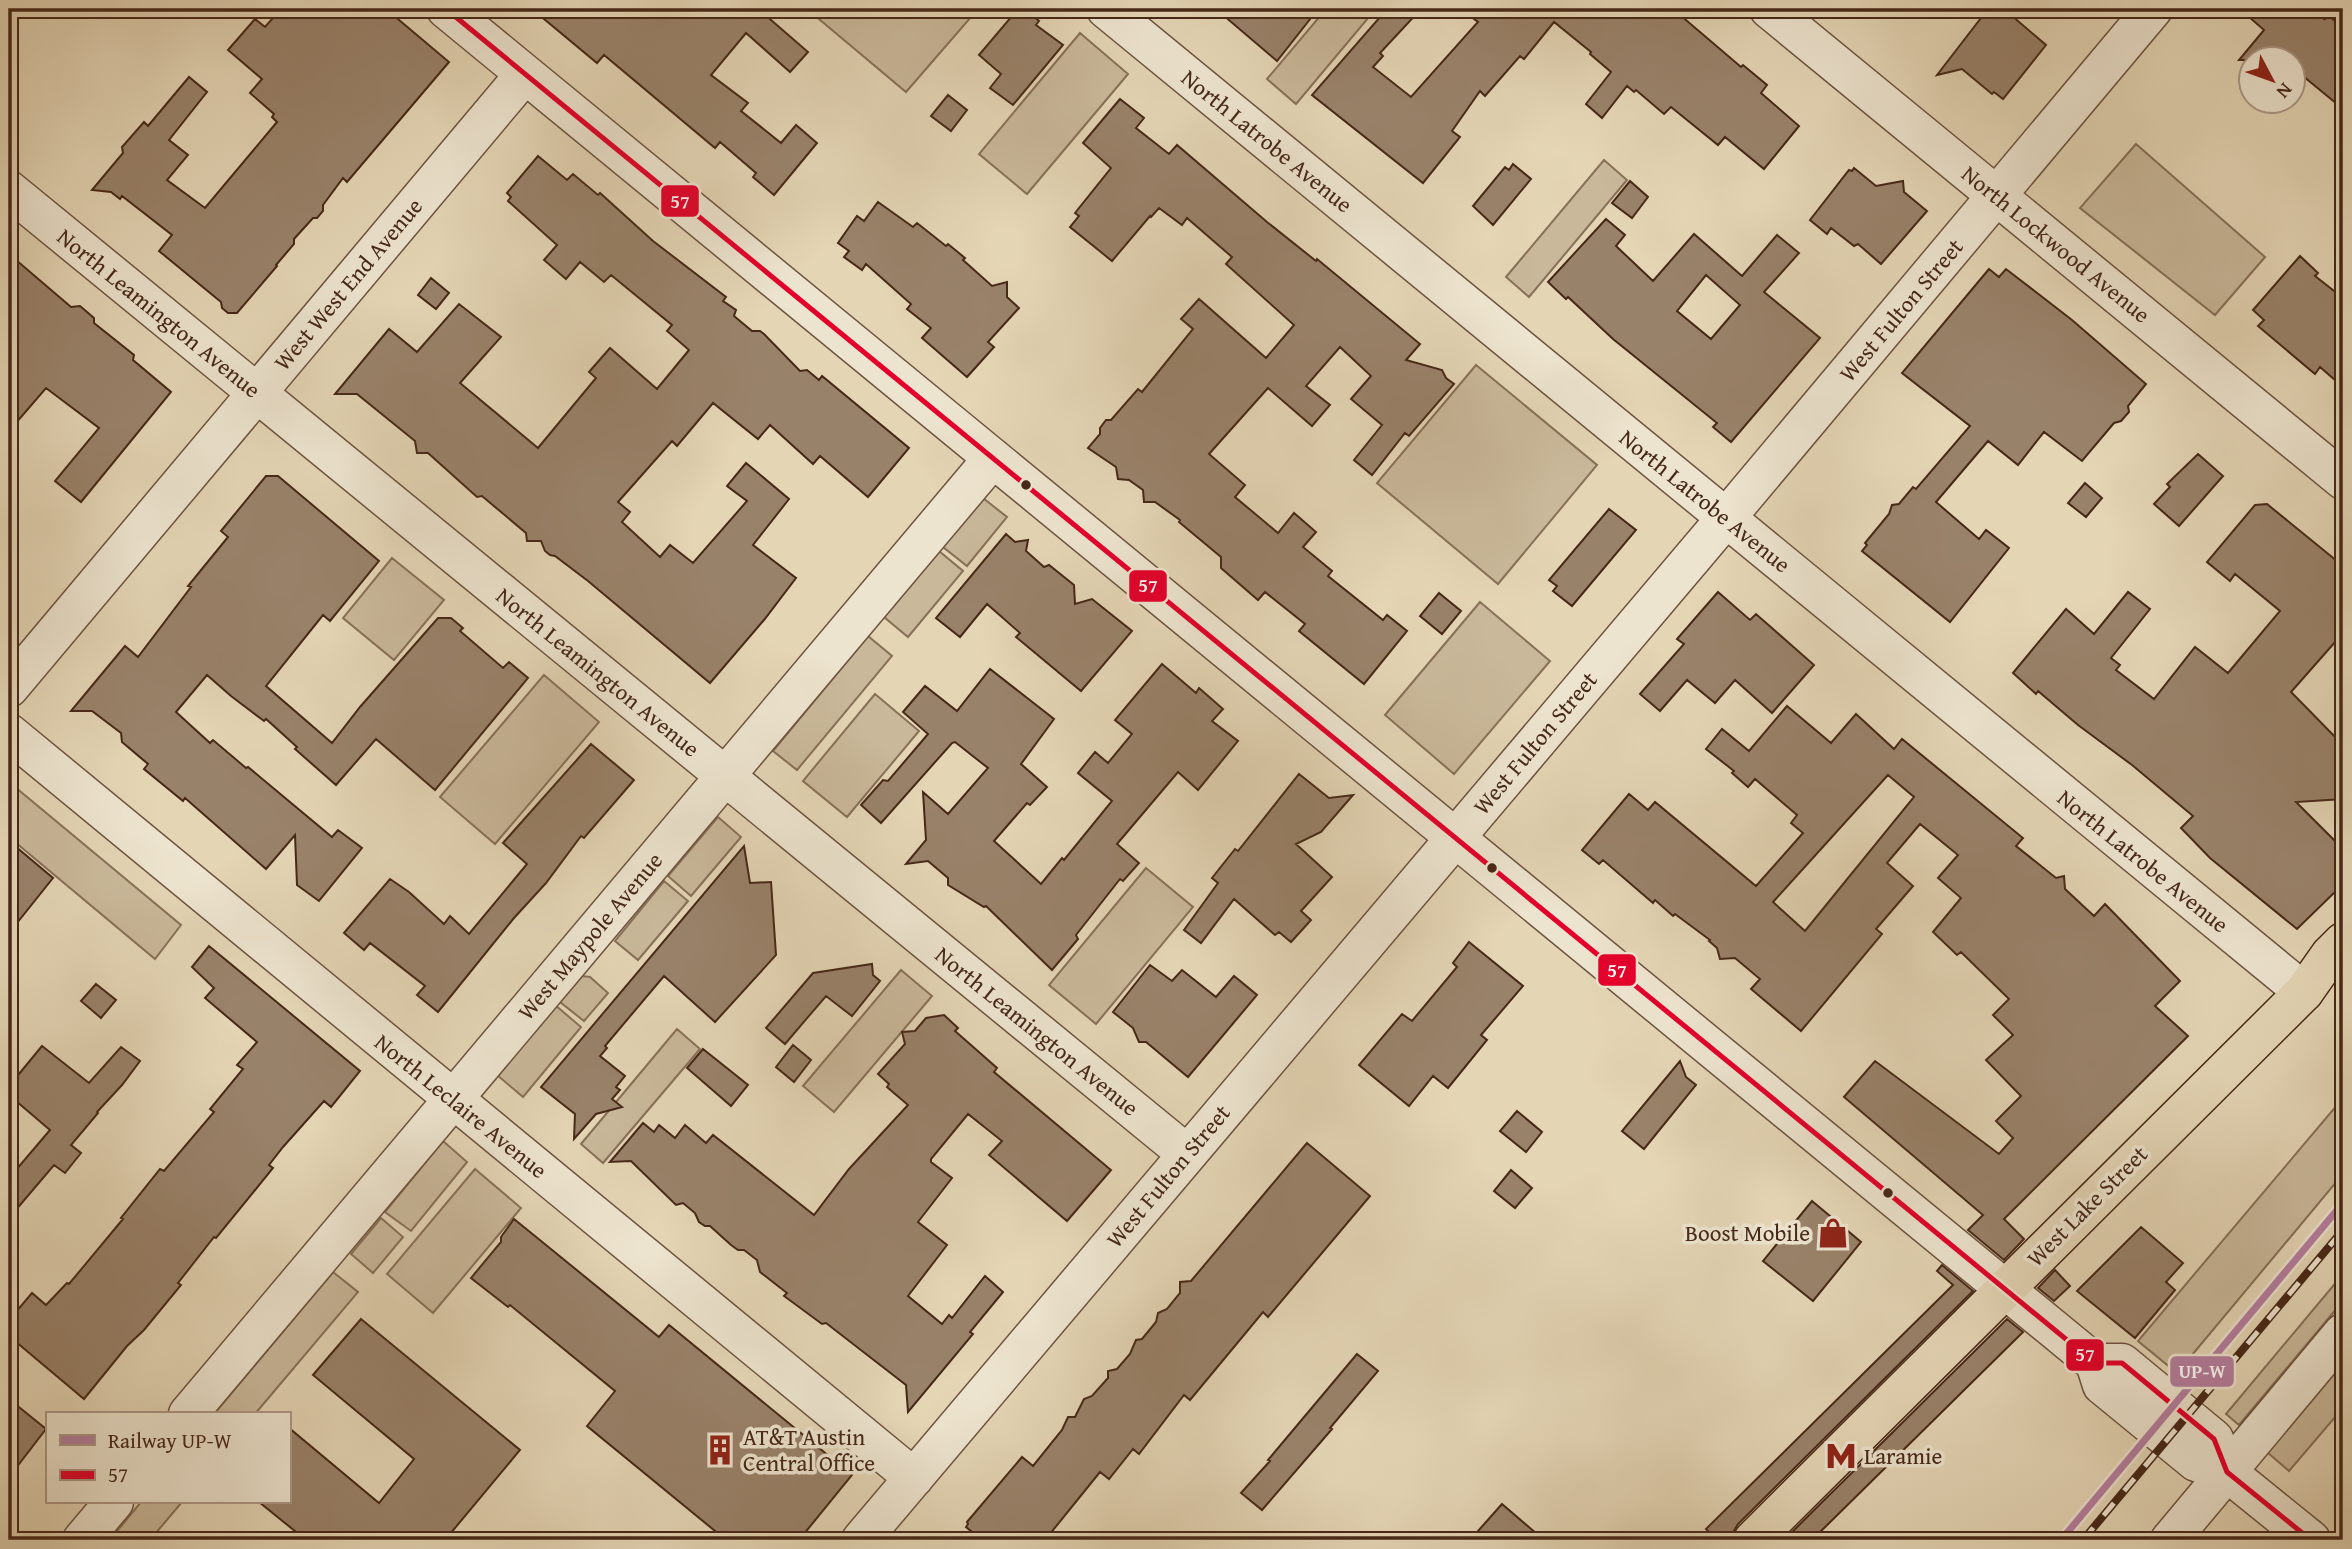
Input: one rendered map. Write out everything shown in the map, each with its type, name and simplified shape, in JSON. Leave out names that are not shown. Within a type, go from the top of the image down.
[{"type":"main road","name":"West Lake Street","points":[[1753,1540],[2304,992],[2343,942]]},
{"type":"main road","name":"West Lake Street","points":[[2304,992],[2343,970]]},
{"type":"street","points":[[446,9],[2095,1363],[2102,1385],[2196,1462],[2227,1472],[2311,1540]]},
{"type":"street","name":"North Latrobe Avenue","points":[[1107,9],[2304,992]]},
{"type":"street","name":"North Lockwood Avenue","points":[[1769,9],[2343,480]]},
{"type":"street","name":"West Fulton Street","points":[[861,1540],[1998,196],[2153,9]]},
{"type":"street","name":"West West End Avenue","points":[[9,688],[525,74]]},
{"type":"street","name":"North Leamington Avenue","points":[[9,190],[1187,1154]]},
{"type":"street","name":"West Maypole Avenue","points":[[190,1412],[993,458]]},
{"type":"street","name":"North Leclaire Avenue","points":[[9,733],[914,1478]]},
{"type":"street","points":[[2169,1540],[2343,1334]]},
{"type":"street","points":[[82,1540],[112,1504]]},
{"type":"shaded area","points":[[807,9],[978,9],[906,92]]},
{"type":"shaded area","points":[[1326,9],[1374,11],[1296,104],[1267,79]]},
{"type":"shaded area","points":[[1080,33],[1128,74],[1027,194],[979,154]]},
{"type":"shaded area","points":[[2136,144],[2265,257],[2215,315],[2080,208]]},
{"type":"shaded area","points":[[1604,160],[1627,180],[1529,297],[1506,277]]},
{"type":"shaded area","points":[[1476,365],[1597,465],[1498,584],[1377,483]]},
{"type":"shaded area","points":[[983,498],[1007,517],[967,566],[943,547]]},
{"type":"shaded area","points":[[939,551],[963,571],[908,637],[884,617]]},
{"type":"shaded area","points":[[392,558],[444,600],[394,660],[343,618]]},
{"type":"shaded area","points":[[1480,602],[1550,661],[1454,774],[1385,715]]},
{"type":"shaded area","points":[[868,636],[892,656],[797,770],[773,751]]},
{"type":"shaded area","points":[[544,675],[599,722],[495,844],[440,797]]},
{"type":"shaded area","points":[[875,694],[919,731],[847,817],[803,781]]},
{"type":"shaded area","points":[[9,782],[181,925],[155,959],[9,837]]},
{"type":"shaded area","points":[[718,817],[741,837],[691,896],[668,876]]},
{"type":"shaded area","points":[[1146,868],[1193,907],[1096,1024],[1049,985]]},
{"type":"shaded area","points":[[664,881],[688,901],[638,960],[615,941]]},
{"type":"shaded area","points":[[901,970],[932,996],[834,1112],[803,1086]]},
{"type":"shaded area","points":[[582,976],[590,977],[608,993],[584,1021],[560,1002]]},
{"type":"shaded area","points":[[555,1005],[581,1027],[523,1097],[497,1075]]},
{"type":"shaded area","points":[[677,1029],[700,1049],[603,1163],[581,1144]]},
{"type":"shaded area","points":[[2343,1098],[2343,1174],[2177,1373],[2138,1341]]},
{"type":"shaded area","points":[[443,1141],[467,1162],[411,1231],[385,1212]]},
{"type":"shaded area","points":[[475,1169],[521,1208],[433,1313],[387,1274]]},
{"type":"shaded area","points":[[381,1218],[403,1237],[373,1273],[351,1254]]},
{"type":"shaded area","points":[[333,1272],[358,1292],[257,1412],[216,1412]]},
{"type":"shaded area","points":[[2343,1274],[2343,1301],[2239,1425],[2226,1414]]},
{"type":"shaded area","points":[[2343,1354],[2343,1408],[2289,1471],[2261,1447]]},
{"type":"shaded area","points":[[139,1504],[180,1504],[150,1540],[118,1540],[113,1536]]},
{"type":"building","points":[[281,9],[386,9],[449,62],[347,182],[343,178],[323,205],[323,211],[294,239],[294,244],[237,313],[228,313],[222,308],[221,302],[159,251],[172,235],[122,196],[120,199],[111,192],[92,190],[123,153],[122,147],[144,122],[148,126],[189,77],[207,92],[169,140],[188,155],[167,180],[205,208],[277,122],[272,117],[274,114],[250,93],[262,79],[228,50],[255,19],[265,27]]},
{"type":"building","points":[[532,9],[767,9],[763,13],[808,52],[790,72],[746,33],[711,75],[748,103],[741,111],[781,143],[796,125],[817,143],[774,195],[753,177],[756,173],[720,142],[715,148],[604,55],[597,63]]},
{"type":"building","points":[[1018,9],[1025,9],[1039,21],[1036,25],[1063,45],[1013,105],[990,88],[1001,74],[979,55]]},
{"type":"building","points":[[1216,9],[1318,9],[1277,61]]},
{"type":"building","points":[[1387,9],[1421,9],[1380,53],[1383,56],[1373,67],[1411,97],[1478,22],[1461,9],[1673,9],[1741,67],[1743,65],[1767,85],[1761,93],[1799,126],[1764,169],[1725,137],[1718,145],[1671,107],[1664,114],[1636,90],[1634,92],[1627,86],[1602,118],[1586,104],[1611,72],[1554,22],[1524,59],[1520,56],[1485,96],[1480,91],[1452,131],[1460,137],[1423,183],[1312,95]]},
{"type":"building","points":[[1988,9],[2004,9],[2046,45],[2003,99],[1994,92],[1992,94],[1962,69],[1937,75]]},
{"type":"building","points":[[2240,9],[2313,9],[2324,19],[2330,17],[2343,27],[2343,109],[2306,79],[2306,46],[2251,46],[2264,30]]},
{"type":"building","points":[[948,95],[967,110],[951,131],[931,116]]},
{"type":"building","points":[[1120,99],[1144,118],[1136,128],[1169,154],[1177,145],[1267,222],[1316,261],[1317,259],[1420,344],[1406,360],[1442,370],[1446,378],[1454,384],[1409,436],[1405,433],[1372,475],[1354,460],[1382,425],[1351,399],[1371,376],[1340,347],[1306,386],[1330,405],[1312,426],[1268,388],[1209,454],[1245,485],[1235,497],[1278,533],[1294,513],[1316,532],[1303,547],[1332,571],[1328,576],[1383,620],[1387,615],[1407,631],[1364,684],[1299,631],[1305,624],[1265,592],[1258,600],[1221,568],[1221,557],[1179,522],[1180,520],[1155,502],[1144,502],[1143,490],[1129,480],[1118,479],[1116,467],[1088,448],[1100,434],[1100,428],[1106,420],[1111,420],[1138,389],[1142,392],[1193,329],[1181,319],[1199,299],[1266,358],[1294,325],[1226,264],[1232,257],[1187,218],[1182,225],[1159,208],[1112,261],[1070,227],[1079,216],[1075,213],[1111,168],[1083,143]]},
{"type":"building","points":[[538,156],[567,180],[573,174],[598,195],[600,193],[653,241],[726,297],[723,301],[736,310],[734,316],[752,331],[764,334],[800,371],[807,370],[819,380],[822,376],[909,448],[868,497],[820,456],[813,464],[770,425],[758,439],[713,403],[677,446],[672,441],[618,502],[630,512],[622,522],[660,557],[670,545],[693,563],[747,501],[727,486],[746,463],[789,499],[753,545],[796,578],[710,683],[588,581],[545,551],[541,541],[527,541],[526,533],[482,496],[477,497],[428,453],[417,453],[415,441],[357,394],[335,394],[389,329],[417,352],[459,304],[501,337],[460,383],[538,448],[596,378],[589,372],[610,348],[657,389],[689,350],[667,331],[672,325],[611,275],[604,282],[580,262],[566,279],[544,260],[557,245],[508,201],[511,197],[507,193]]},
{"type":"building","points":[[1513,164],[1531,179],[1493,225],[1473,206],[1505,167],[1509,170]]},
{"type":"building","points":[[1854,168],[1876,186],[1903,181],[1904,192],[1927,211],[1881,264],[1858,244],[1854,246],[1831,228],[1827,234],[1810,220],[1849,170]]},
{"type":"building","points":[[1630,181],[1648,197],[1632,218],[1612,203]]},
{"type":"building","points":[[878,202],[913,227],[917,223],[946,246],[948,244],[992,286],[1007,282],[1007,297],[1019,308],[988,342],[994,347],[967,377],[922,338],[931,328],[907,309],[911,304],[866,264],[862,270],[844,257],[849,251],[838,243],[857,216],[864,221]]},
{"type":"building","points":[[1606,219],[1625,235],[1616,246],[1653,281],[1694,234],[1742,276],[1777,235],[1799,253],[1764,292],[1820,338],[1731,442],[1713,427],[1717,423],[1613,339],[1548,282]],"holes":[[[1706,275],[1740,305],[1711,339],[1677,311]]]},
{"type":"building","points":[[9,254],[71,307],[80,306],[94,318],[94,323],[134,355],[133,360],[171,392],[81,502],[55,481],[99,428],[46,388],[9,431],[9,323],[18,312],[9,304]]},
{"type":"building","points":[[2300,256],[2318,273],[2315,276],[2343,298],[2343,387],[2320,367],[2315,374],[2258,326],[2264,320],[2253,310]]},
{"type":"building","points":[[1989,269],[1999,277],[2006,269],[2072,320],[2146,384],[2128,406],[2129,412],[2121,421],[2114,423],[2082,461],[2044,432],[2018,465],[1988,441],[1936,502],[1979,539],[1986,530],[2009,548],[1950,622],[1862,551],[1867,545],[1865,543],[1889,514],[1892,505],[1899,504],[1913,487],[1916,489],[1970,426],[1902,373]]},
{"type":"building","points":[[431,278],[449,293],[436,309],[418,295]]},
{"type":"building","points":[[2198,454],[2223,476],[2179,526],[2154,504],[2170,487],[2167,484]]},
{"type":"building","points":[[266,476],[278,476],[379,561],[330,621],[323,615],[266,686],[332,743],[438,618],[451,618],[463,628],[460,631],[503,668],[509,662],[528,678],[435,790],[376,739],[336,785],[266,719],[264,721],[207,675],[176,712],[210,743],[213,740],[332,837],[338,830],[362,848],[319,901],[297,885],[295,835],[266,869],[185,798],[183,801],[144,769],[148,764],[122,742],[121,733],[92,711],[71,711],[125,646],[138,657],[191,587],[188,586],[228,537],[221,531]]},
{"type":"building","points":[[2085,483],[2102,498],[2086,517],[2068,503]]},
{"type":"building","points":[[2267,504],[2343,566],[2343,633],[2291,692],[2343,745],[2343,799],[2296,802],[2343,849],[2343,879],[2338,889],[2297,929],[2210,858],[2181,828],[2193,816],[2038,691],[2036,694],[2013,673],[2066,609],[2094,634],[2128,592],[2150,609],[2111,658],[2120,665],[2116,670],[2154,699],[2195,647],[2228,673],[2280,611],[2235,574],[2230,581],[2207,562],[2255,505]]},
{"type":"building","points":[[1609,509],[1636,530],[1572,606],[1553,591],[1557,586],[1549,580]]},
{"type":"building","points":[[1006,534],[1015,542],[1028,540],[1026,551],[1044,567],[1049,565],[1074,585],[1075,604],[1092,599],[1132,631],[1081,691],[1016,637],[1020,633],[987,604],[960,637],[936,618]]},
{"type":"building","points":[[1718,592],[1750,620],[1756,614],[1814,665],[1772,713],[1735,680],[1715,703],[1687,680],[1660,711],[1640,694],[1684,644],[1677,639]]},
{"type":"building","points":[[1439,593],[1461,611],[1442,634],[1420,616]]},
{"type":"building","points":[[1162,664],[1196,693],[1199,688],[1223,709],[1212,721],[1238,741],[1198,790],[1178,772],[1117,844],[1139,863],[1123,881],[1120,879],[1076,935],[1078,939],[1052,970],[986,906],[948,885],[948,878],[928,861],[906,864],[926,840],[923,792],[948,814],[988,768],[955,742],[881,823],[861,805],[883,780],[888,781],[928,734],[903,712],[925,686],[957,711],[990,669],[1054,719],[1021,764],[1047,787],[1030,805],[1027,803],[994,841],[1041,884],[1112,801],[1078,773],[1095,752],[1108,763],[1132,734],[1115,720]]},
{"type":"building","points":[[1787,706],[1831,743],[1856,714],[1894,749],[1902,739],[2023,838],[2016,846],[2056,878],[2064,876],[2065,889],[2094,916],[2105,904],[2180,981],[2155,1006],[2188,1036],[2004,1219],[2024,1239],[2004,1260],[1968,1230],[1983,1215],[1844,1097],[1875,1061],[1999,1154],[2013,1138],[1996,1121],[2021,1096],[1986,1060],[2013,1035],[1993,1015],[2009,999],[1961,952],[1957,955],[1933,932],[1961,898],[1938,878],[1958,855],[1920,824],[1887,863],[1913,886],[1876,929],[1882,934],[1801,1031],[1751,989],[1760,979],[1735,958],[1720,959],[1717,948],[1710,940],[1675,914],[1673,916],[1655,900],[1653,903],[1603,860],[1599,864],[1582,850],[1629,794],[1648,810],[1655,802],[1756,886],[1803,833],[1791,823],[1797,815],[1755,779],[1748,787],[1732,773],[1734,771],[1706,749],[1722,729],[1749,751]],"holes":[[[1888,775],[1914,797],[1805,931],[1773,902]]]},
{"type":"building","points":[[591,744],[634,780],[584,838],[581,836],[546,883],[438,1012],[417,995],[425,986],[370,943],[364,950],[344,933],[390,879],[409,892],[444,924],[450,916],[469,934],[527,864],[503,843]]},
{"type":"building","points":[[1299,774],[1329,798],[1353,795],[1321,832],[1296,844],[1332,877],[1301,911],[1311,920],[1291,942],[1279,932],[1275,935],[1234,899],[1201,943],[1184,930],[1218,883],[1212,878],[1235,849],[1238,851]]},
{"type":"building","points":[[9,841],[53,878],[9,933]]},
{"type":"building","points":[[744,846],[750,883],[771,882],[776,955],[715,1022],[664,976],[605,1046],[607,1048],[600,1056],[625,1076],[616,1087],[620,1090],[612,1099],[622,1107],[596,1114],[574,1139],[575,1114],[541,1087]]},
{"type":"building","points":[[1469,942],[1523,986],[1481,1035],[1487,1040],[1448,1088],[1433,1076],[1409,1106],[1359,1065],[1402,1014],[1412,1021],[1457,967],[1453,963]]},
{"type":"building","points":[[209,946],[360,1071],[331,1107],[324,1101],[283,1147],[269,1165],[273,1168],[216,1238],[214,1237],[178,1283],[181,1285],[84,1399],[9,1336],[9,1320],[32,1293],[46,1305],[69,1284],[160,1169],[164,1171],[214,1112],[210,1109],[243,1069],[237,1065],[257,1042],[205,998],[214,988],[192,967]]},
{"type":"building","points":[[872,964],[873,975],[880,981],[852,1016],[826,996],[785,1044],[766,1028],[813,973]]},
{"type":"building","points":[[1150,965],[1172,981],[1182,970],[1216,997],[1234,976],[1257,995],[1188,1077],[1146,1042],[1139,1042],[1133,1028],[1113,1012]]},
{"type":"building","points":[[96,984],[116,1000],[101,1018],[81,1001]]},
{"type":"building","points":[[944,1015],[958,1028],[955,1031],[997,1068],[994,1072],[1111,1170],[1067,1221],[989,1155],[1002,1141],[968,1114],[931,1159],[931,1162],[952,1178],[918,1222],[947,1245],[908,1296],[942,1324],[949,1315],[952,1318],[985,1276],[1003,1292],[970,1332],[973,1334],[908,1412],[906,1385],[826,1323],[822,1324],[784,1296],[787,1293],[760,1272],[757,1260],[744,1250],[738,1250],[731,1245],[710,1226],[699,1222],[695,1213],[683,1203],[676,1205],[631,1161],[610,1162],[643,1123],[654,1132],[659,1125],[675,1138],[685,1125],[706,1143],[713,1135],[814,1215],[849,1169],[908,1105],[887,1087],[889,1084],[878,1074],[905,1044],[902,1032],[915,1031],[926,1018]]},
{"type":"building","points":[[793,1045],[811,1060],[794,1082],[776,1067]]},
{"type":"building","points":[[42,1046],[89,1083],[121,1047],[140,1061],[71,1145],[81,1153],[65,1173],[54,1165],[9,1218],[9,1178],[50,1130],[9,1095],[9,1066],[19,1074]]},
{"type":"building","points":[[703,1049],[748,1085],[731,1106],[687,1068]]},
{"type":"building","points":[[1680,1061],[1686,1077],[1696,1085],[1644,1149],[1622,1131]]},
{"type":"building","points":[[1517,1111],[1542,1132],[1526,1152],[1500,1131]]},
{"type":"building","points":[[1307,1143],[1370,1196],[1268,1317],[1263,1312],[1190,1400],[1184,1395],[1139,1454],[1133,1449],[1109,1479],[1100,1472],[1045,1540],[982,1540],[966,1527],[967,1522],[1022,1457],[1033,1466],[1062,1430],[1068,1417],[1075,1417],[1084,1399],[1092,1396],[1108,1378],[1108,1371],[1117,1369],[1130,1354],[1136,1340],[1142,1339],[1156,1322],[1158,1313],[1167,1309],[1180,1293],[1180,1282],[1191,1281]]},
{"type":"building","points":[[1511,1170],[1532,1188],[1515,1208],[1494,1191]]},
{"type":"building","points":[[1812,1201],[1861,1242],[1813,1301],[1763,1261]]},
{"type":"building","name":"AT&T Austin Central Office","points":[[514,1219],[659,1337],[669,1325],[852,1475],[799,1540],[726,1540],[587,1426],[615,1391],[510,1305],[508,1307],[471,1278],[501,1242],[501,1237]]},
{"type":"building","points":[[2141,1227],[2183,1263],[2166,1282],[2175,1290],[2135,1338],[2077,1291]]},
{"type":"building","points":[[1942,1265],[1973,1291],[1738,1524],[1732,1534],[1732,1540],[1717,1540],[1706,1529],[1953,1285],[1937,1271]]},
{"type":"building","points":[[2055,1270],[2070,1286],[2054,1301],[2038,1288]]},
{"type":"building","points":[[361,1319],[520,1450],[445,1540],[306,1540],[261,1504],[290,1504],[290,1429],[379,1503],[414,1459],[313,1375]]},
{"type":"building","points":[[2007,1319],[2023,1332],[1812,1540],[1784,1540]]},
{"type":"building","points":[[1357,1354],[1378,1371],[1262,1510],[1241,1493]]},
{"type":"building","points":[[9,1399],[46,1429],[9,1477]]},
{"type":"building","points":[[1502,1504],[1544,1540],[1470,1540]]},
{"type":"railway","points":[[2083,1540],[2343,1230]]},
{"type":"rail line","name":"UP-W","points":[[2061,1540],[2343,1203]]},
{"type":"transit line","name":"57","points":[[446,9],[2095,1363],[2122,1363],[2214,1439],[2227,1472],[2311,1540]]},
{"type":"place","name":"Boost Mobile","points":[[1833,1233]]},
{"type":"place","name":"AT&T Austin Central Office","points":[[720,1450]]},
{"type":"place","name":"Laramie","points":[[1841,1456]]}]
